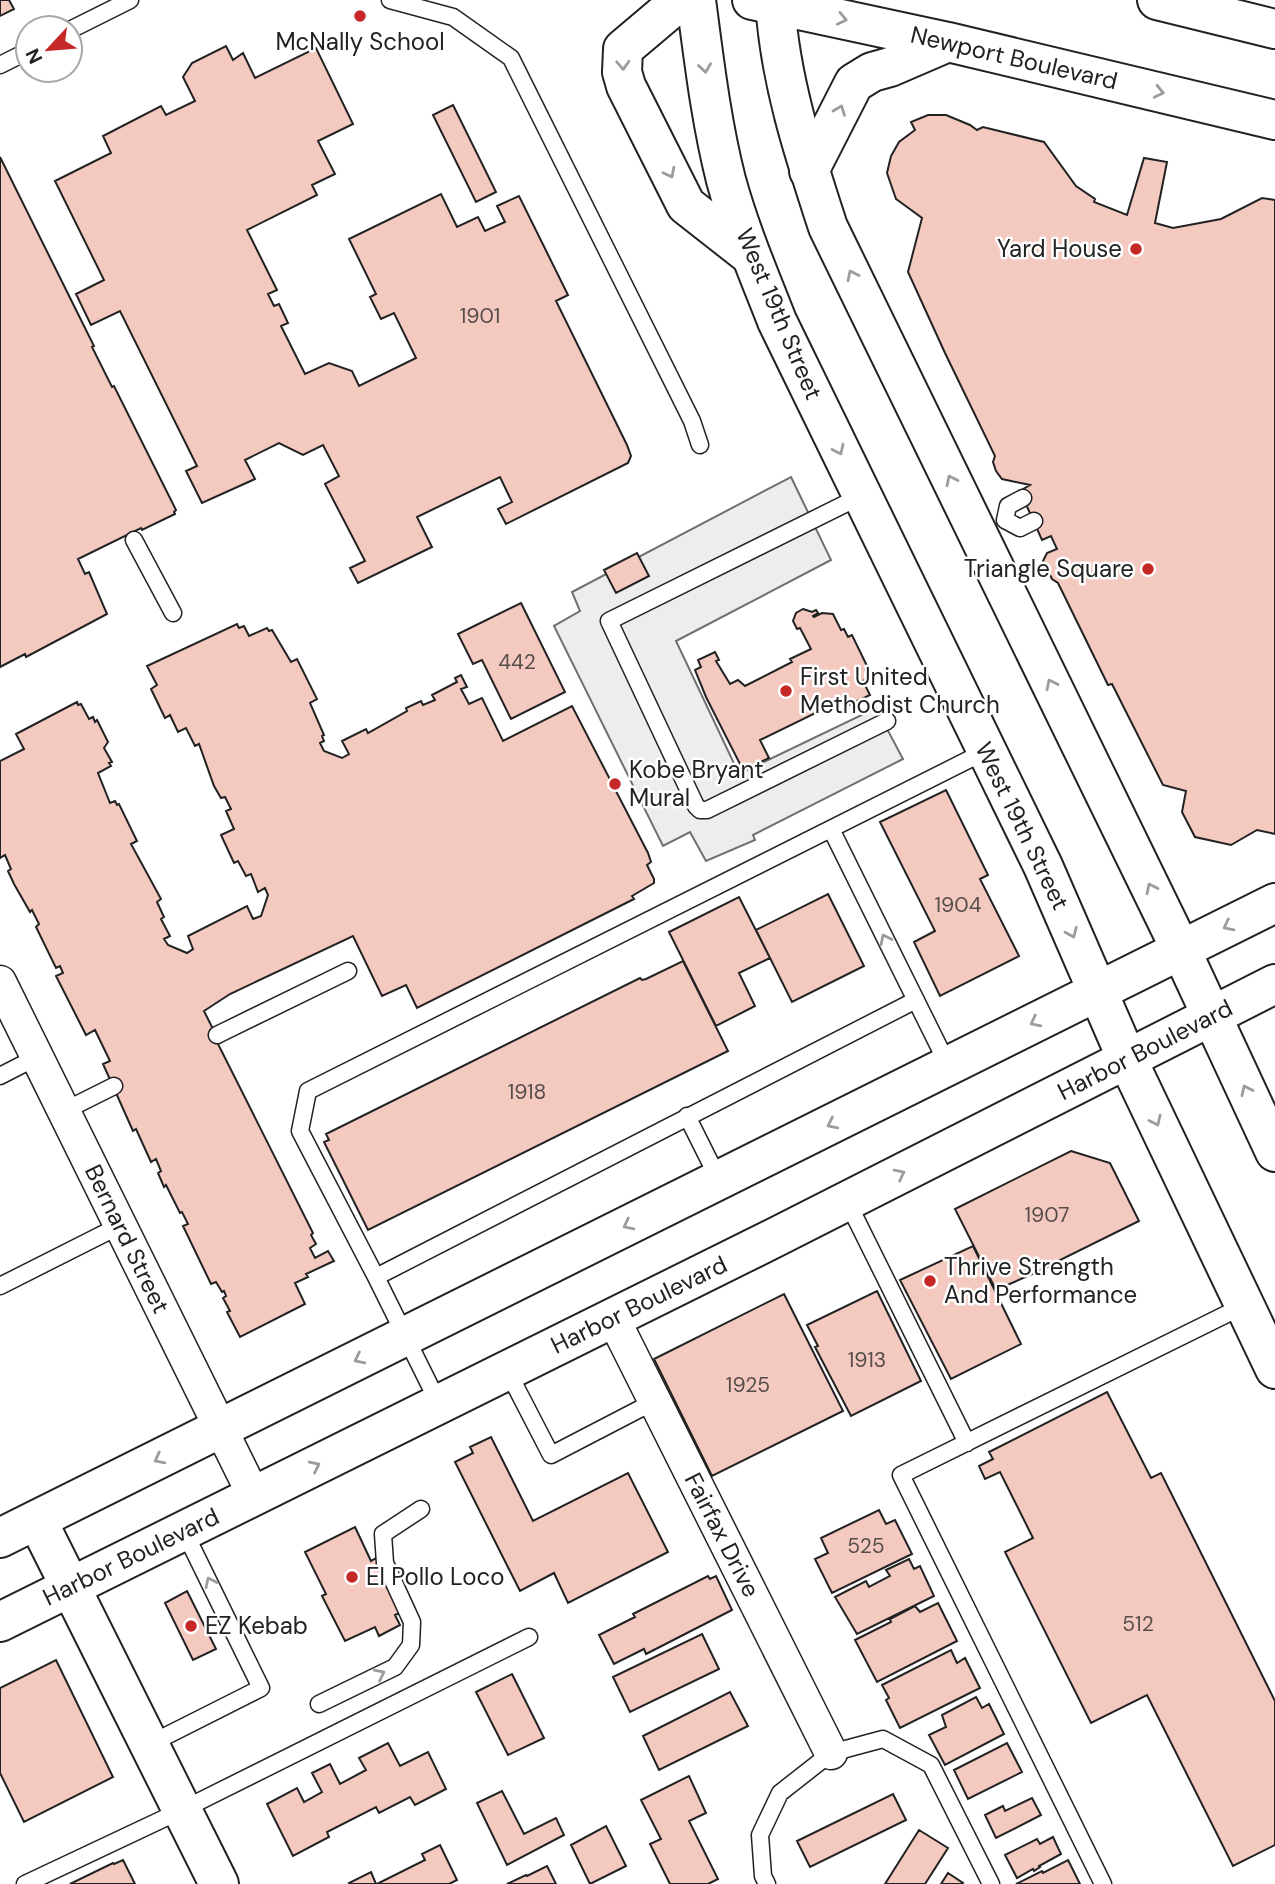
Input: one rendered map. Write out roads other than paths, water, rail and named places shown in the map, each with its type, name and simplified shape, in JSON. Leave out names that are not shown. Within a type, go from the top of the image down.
[{"type":"main road","points":[[681,0],[623,48],[622,72],[626,86],[686,205],[751,256]]},
{"type":"main road","name":"West 19th Street","points":[[696,0],[713,126],[727,182],[751,256],[783,332],[1043,866],[1096,992],[1275,1369]]},
{"type":"main road","points":[[1157,0],[1202,5],[1275,29]]},
{"type":"main road","points":[[767,2],[809,171],[828,227],[991,527],[1275,1152]]},
{"type":"main road","name":"Newport Boulevard","points":[[767,2],[1275,120]]},
{"type":"main road","points":[[809,171],[854,83],[872,72],[948,42]]},
{"type":"main road","points":[[0,1538],[1275,903]]},
{"type":"main road","name":"Harbor Boulevard","points":[[0,1622],[847,1201],[1275,984]]},
{"type":"main road","points":[[37,1520],[219,1884]]},
{"type":"street","name":"Bernard Street","points":[[0,982],[254,1496]]},
{"type":"street","name":"Fairfax Drive","points":[[613,1318],[831,1753]]},
{"type":"lane","points":[[84,23],[130,0]]},
{"type":"lane","points":[[390,0],[453,17],[512,58],[692,421],[700,445]]},
{"type":"lane","points":[[861,496],[609,621],[684,782],[700,810],[707,810],[887,721]]},
{"type":"lane","points":[[991,527],[1008,506],[1023,498]]},
{"type":"lane","points":[[991,527],[1020,528],[1034,521]]},
{"type":"lane","points":[[134,540],[173,613]]},
{"type":"lane","points":[[439,1404],[299,1131],[308,1091],[986,751]]},
{"type":"lane","points":[[831,829],[948,1065]]},
{"type":"lane","points":[[217,1035],[348,971]]},
{"type":"lane","points":[[376,1278],[916,1000]]},
{"type":"lane","points":[[0,1076],[37,1057]]},
{"type":"lane","points":[[64,1111],[114,1086]]},
{"type":"lane","points":[[687,1116],[719,1180]]},
{"type":"lane","points":[[847,1201],[967,1443]]},
{"type":"lane","points":[[0,1286],[121,1225]]},
{"type":"lane","points":[[1103,1884],[901,1475],[1243,1306]]},
{"type":"lane","points":[[507,1370],[551,1455],[655,1401]]},
{"type":"lane","points":[[319,1704],[395,1667],[411,1646],[412,1622],[385,1563],[383,1534],[421,1509]]},
{"type":"lane","points":[[149,1744],[261,1688],[184,1531]]},
{"type":"lane","points":[[25,1884],[182,1810],[530,1637]]},
{"type":"lane","points":[[767,1884],[763,1876],[760,1835],[780,1793],[831,1753],[883,1739],[931,1765],[991,1884]]},
{"type":"place","name":"McNally School","points":[[360,16]]},
{"type":"place","name":"Yard House","points":[[1136,249]]},
{"type":"place","name":"Triangle Square","points":[[1148,569]]},
{"type":"place","name":"First United Methodist Church","points":[[786,691]]},
{"type":"place","name":"Kobe Bryant Mural","points":[[615,784]]},
{"type":"place","name":"Thrive Strength And Performance","points":[[930,1281]]},
{"type":"place","name":"El Pollo Loco","points":[[352,1577]]},
{"type":"place","name":"EZ Kebab","points":[[191,1626]]}]
